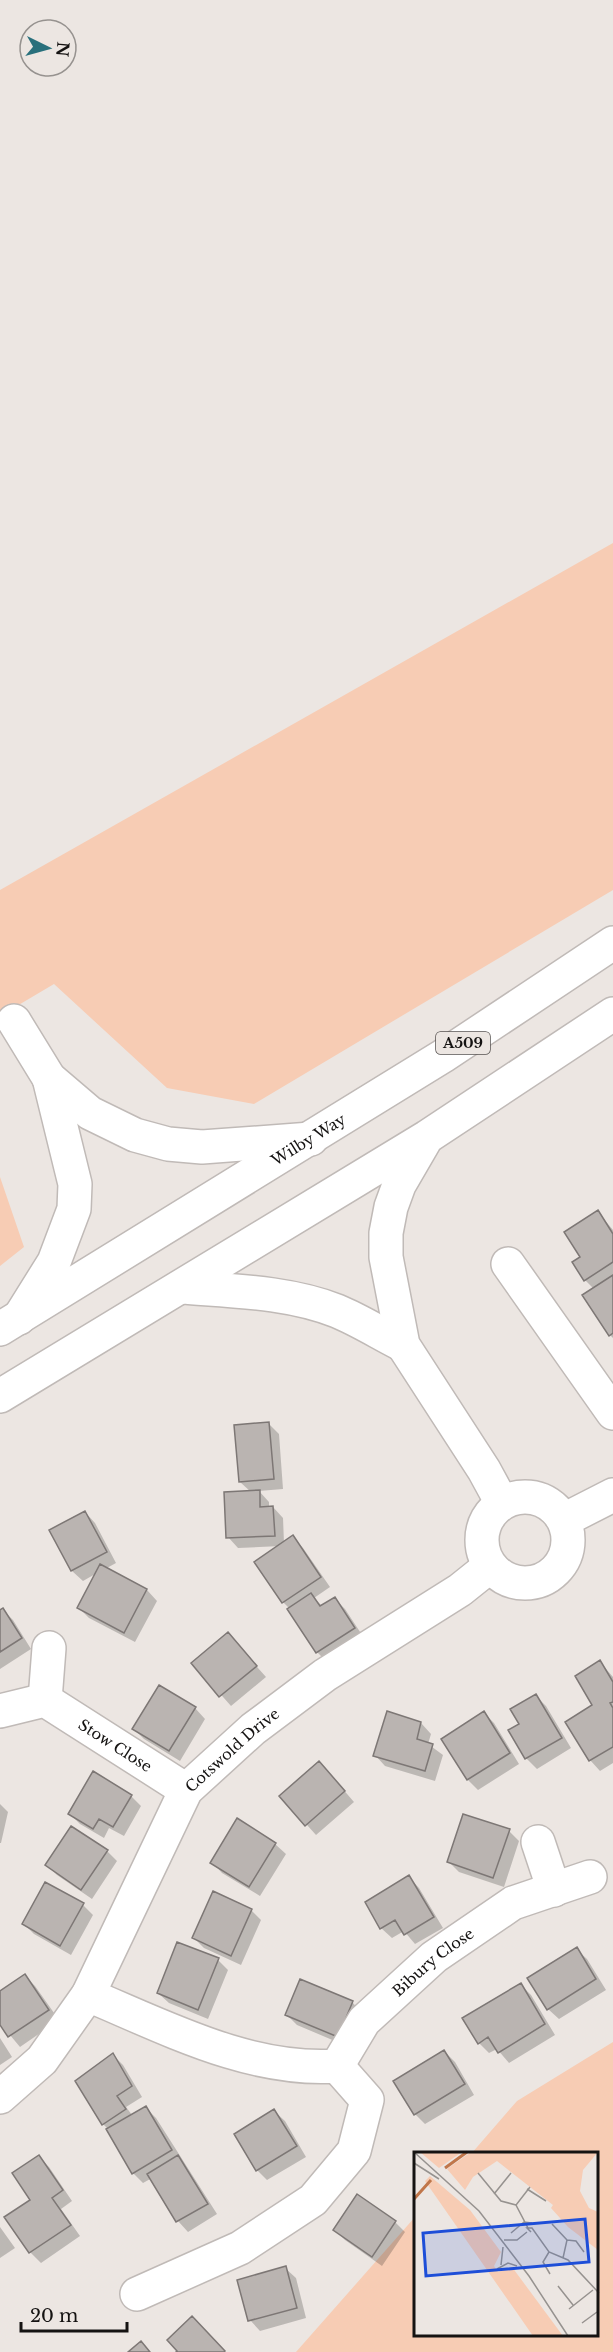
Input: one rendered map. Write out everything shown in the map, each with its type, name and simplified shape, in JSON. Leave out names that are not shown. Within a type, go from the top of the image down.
[{"type":"main road","name":"Wilby Way","points":[[9,1324],[443,1056],[613,943]]},
{"type":"main road","points":[[0,1396],[427,1137],[613,1014]]},
{"type":"main road","points":[[9,1324],[54,1262],[74,1209],[75,1184],[49,1078],[14,1021]]},
{"type":"main road","points":[[49,1078],[90,1113],[135,1135],[168,1144],[202,1147],[311,1138]]},
{"type":"main road","points":[[427,1137],[399,1185],[391,1207],[386,1233],[386,1257],[403,1345],[484,1470],[502,1503]]},
{"type":"main road","points":[[508,1264],[613,1413]]},
{"type":"main road","points":[[182,1287],[249,1292],[313,1304],[337,1311],[403,1345]]},
{"type":"main road","points":[[564,1520],[613,1495]]},
{"type":"main road","points":[[530,1497],[550,1504],[564,1520],[569,1535],[567,1551],[560,1566],[548,1577],[534,1583],[518,1583],[502,1577],[490,1566],[484,1553],[482,1539],[484,1525],[491,1513],[502,1503],[515,1498],[530,1497]]},
{"type":"main road","name":"Cotswold Drive","points":[[0,2097],[42,2060],[88,1995],[186,1790],[253,1729],[325,1675],[460,1590],[490,1566]]},
{"type":"main road","points":[[0,1711],[45,1700],[49,1648]]},
{"type":"main road","name":"Stow Close","points":[[45,1700],[186,1790]]},
{"type":"main road","points":[[538,1842],[554,1890]]},
{"type":"main road","name":"Bibury Close","points":[[337,2066],[364,2021],[434,1958],[513,1904],[590,1877]]},
{"type":"main road","points":[[88,1995],[182,2034],[263,2061],[307,2068],[337,2066],[367,2100],[354,2151],[313,2200],[240,2248],[137,2294]]},
{"type":"shaded area","points":[[613,543],[613,890],[254,1104],[167,1088],[54,984],[0,1016],[0,890]]},
{"type":"shaded area","points":[[0,1177],[24,1247],[0,1266]]},
{"type":"shaded area","points":[[613,2042],[613,2352],[296,2352],[414,2218],[414,2337],[598,2337],[598,2152],[473,2152],[517,2101]]},
{"type":"building","points":[[598,1210],[613,1234],[613,1262],[584,1281],[572,1262],[580,1257],[564,1232]]},
{"type":"building","points":[[613,1275],[613,1333],[609,1336],[582,1295]]},
{"type":"building","points":[[269,1422],[274,1479],[239,1482],[234,1425]]},
{"type":"building","points":[[260,1490],[260,1507],[273,1506],[275,1536],[226,1538],[224,1492]]},
{"type":"building","points":[[85,1511],[107,1552],[71,1571],[49,1530]]},
{"type":"building","points":[[293,1535],[321,1577],[282,1603],[254,1562]]},
{"type":"building","points":[[100,1564],[147,1589],[124,1633],[77,1608]]},
{"type":"building","points":[[311,1593],[320,1606],[335,1597],[355,1628],[316,1653],[287,1609]]},
{"type":"building","points":[[3,1608],[22,1638],[0,1652],[0,1610]]},
{"type":"building","points":[[228,1632],[257,1666],[219,1697],[191,1663]]},
{"type":"building","points":[[600,1660],[613,1682],[613,1702],[610,1703],[613,1708],[613,1747],[589,1761],[565,1722],[592,1705],[575,1676]]},
{"type":"building","points":[[159,1685],[196,1707],[169,1751],[132,1729]]},
{"type":"building","points":[[536,1694],[562,1738],[525,1759],[508,1730],[519,1724],[510,1709]]},
{"type":"building","points":[[387,1711],[421,1722],[417,1739],[433,1744],[425,1771],[373,1756]]},
{"type":"building","points":[[484,1711],[510,1753],[467,1780],[441,1739]]},
{"type":"building","points":[[319,1761],[345,1791],[305,1826],[279,1796]]},
{"type":"building","points":[[93,1771],[132,1795],[113,1827],[99,1819],[93,1829],[68,1814]]},
{"type":"building","points":[[463,1814],[510,1829],[493,1878],[447,1862]]},
{"type":"building","points":[[237,1818],[276,1843],[249,1887],[210,1863]]},
{"type":"building","points":[[71,1826],[108,1850],[81,1890],[45,1865]]},
{"type":"building","points":[[409,1875],[434,1917],[404,1935],[395,1920],[380,1929],[365,1902]]},
{"type":"building","points":[[45,1882],[84,1903],[60,1946],[22,1924]]},
{"type":"building","points":[[213,1891],[252,1909],[231,1956],[192,1938]]},
{"type":"building","points":[[177,1942],[219,1958],[198,2010],[157,1993]]},
{"type":"building","points":[[577,1947],[596,1979],[547,2010],[527,1978]]},
{"type":"building","points":[[25,1974],[49,2010],[8,2037],[0,2025],[0,1991]]},
{"type":"building","points":[[300,1979],[353,2001],[338,2037],[285,2015]]},
{"type":"building","points":[[521,1983],[545,2024],[498,2053],[488,2037],[478,2044],[462,2018]]},
{"type":"building","points":[[444,2050],[465,2084],[414,2115],[393,2081]]},
{"type":"building","points":[[113,2053],[132,2086],[117,2096],[126,2109],[102,2125],[75,2081]]},
{"type":"building","points":[[146,2106],[172,2150],[132,2174],[106,2129]]},
{"type":"building","points":[[274,2109],[297,2146],[256,2171],[234,2134]]},
{"type":"building","points":[[39,2155],[63,2190],[52,2198],[71,2225],[29,2253],[4,2217],[30,2200],[12,2173]]},
{"type":"building","points":[[178,2155],[208,2204],[176,2222],[147,2174]]},
{"type":"building","points":[[357,2194],[396,2221],[372,2257],[333,2230]]},
{"type":"building","points":[[286,2266],[297,2308],[248,2321],[237,2280]]},
{"type":"building","points":[[192,2316],[224,2352],[176,2352],[167,2340]]},
{"type":"building","points":[[141,2341],[150,2352],[128,2352]]}]
